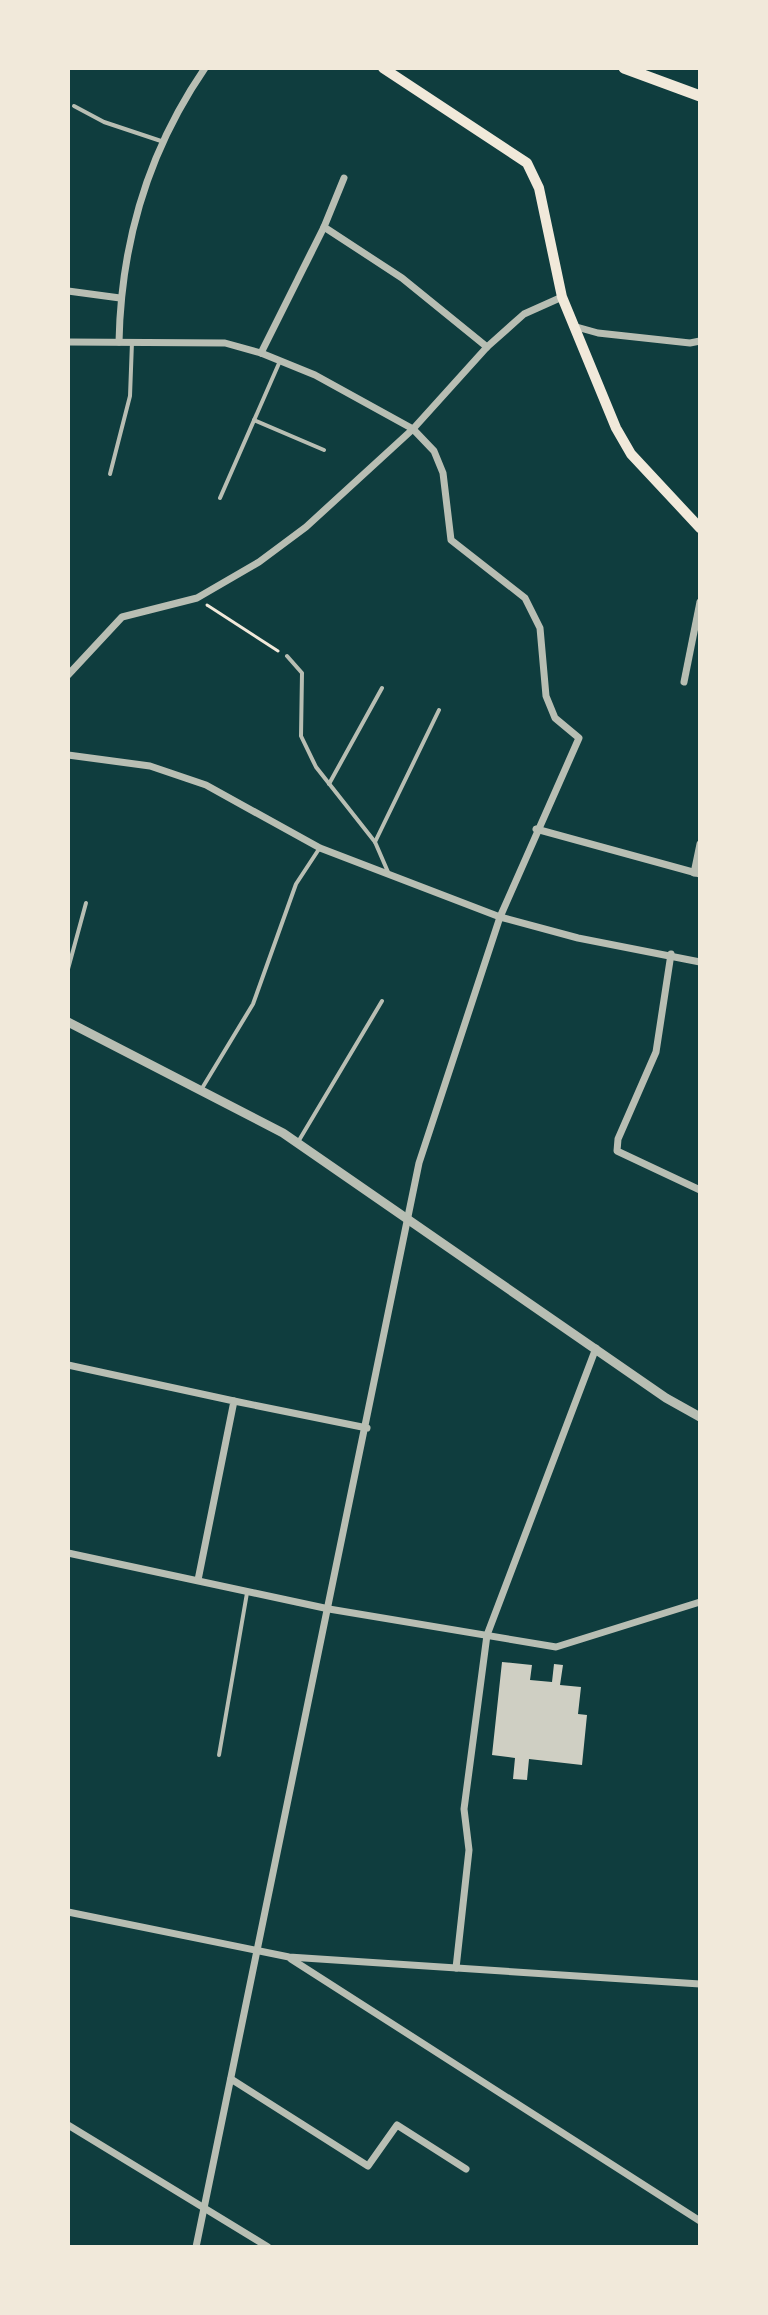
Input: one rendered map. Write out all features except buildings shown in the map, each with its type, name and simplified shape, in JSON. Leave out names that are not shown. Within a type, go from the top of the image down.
[{"type":"main road","points":[[383,68],[401,83],[527,163],[539,188],[562,297],[593,378],[631,454],[700,528]]},
{"type":"main road","points":[[624,68],[700,96]]},
{"type":"street","points":[[119,342],[120,298],[135,211],[161,141],[205,68]]},
{"type":"street","points":[[261,353],[324,227],[344,178]]},
{"type":"street","points":[[324,227],[402,278],[487,347]]},
{"type":"street","points":[[68,291],[120,298]]},
{"type":"street","points":[[68,675],[122,617],[197,598],[259,562],[306,527],[413,429],[487,347],[524,314],[562,297]]},
{"type":"street","points":[[573,326],[614,335],[690,343],[700,341]]},
{"type":"street","points":[[68,342],[225,343],[261,353],[315,375],[413,429],[434,451],[443,473],[451,540],[525,598],[540,628],[546,696],[555,718],[579,738],[536,829],[500,917],[419,1163],[367,1428],[196,2247]]},
{"type":"street","points":[[684,682],[700,602]]},
{"type":"street","points":[[68,755],[150,766],[206,785],[320,848],[500,917],[578,938],[700,962]]},
{"type":"street","points":[[536,829],[697,874],[700,844]]},
{"type":"street","points":[[671,954],[656,1052],[618,1139],[617,1151],[700,1190]]},
{"type":"street","points":[[68,1022],[298,1142],[666,1398],[700,1417]]},
{"type":"street","points":[[456,1968],[469,1850],[464,1809],[487,1635],[596,1348]]},
{"type":"street","points":[[68,1365],[367,1428]]},
{"type":"street","points":[[198,1580],[234,1401]]},
{"type":"street","points":[[68,1553],[329,1609],[556,1647],[700,1602]]},
{"type":"street","points":[[68,1912],[289,1957],[700,1984]]},
{"type":"street","points":[[289,1957],[700,2221]]},
{"type":"street","points":[[231,2079],[368,2166],[397,2125],[466,2169]]},
{"type":"street","points":[[68,2125],[204,2205],[268,2247]]},
{"type":"lane","points":[[74,106],[104,122],[161,141]]},
{"type":"lane","points":[[110,474],[130,396],[132,342]]},
{"type":"lane","points":[[220,498],[280,361]]},
{"type":"lane","points":[[254,420],[324,450]]},
{"type":"lane","points":[[287,656],[302,673],[301,736],[329,784],[375,842],[388,872]]},
{"type":"lane","points":[[329,784],[382,688]]},
{"type":"lane","points":[[375,842],[439,710]]},
{"type":"lane","points":[[201,1090],[253,1004],[296,884],[320,848]]},
{"type":"lane","points":[[68,969],[86,903]]},
{"type":"lane","points":[[298,1142],[382,1001]]},
{"type":"lane","points":[[219,1755],[247,1591]]},
{"type":"path","points":[[197,598],[287,656]]}]
